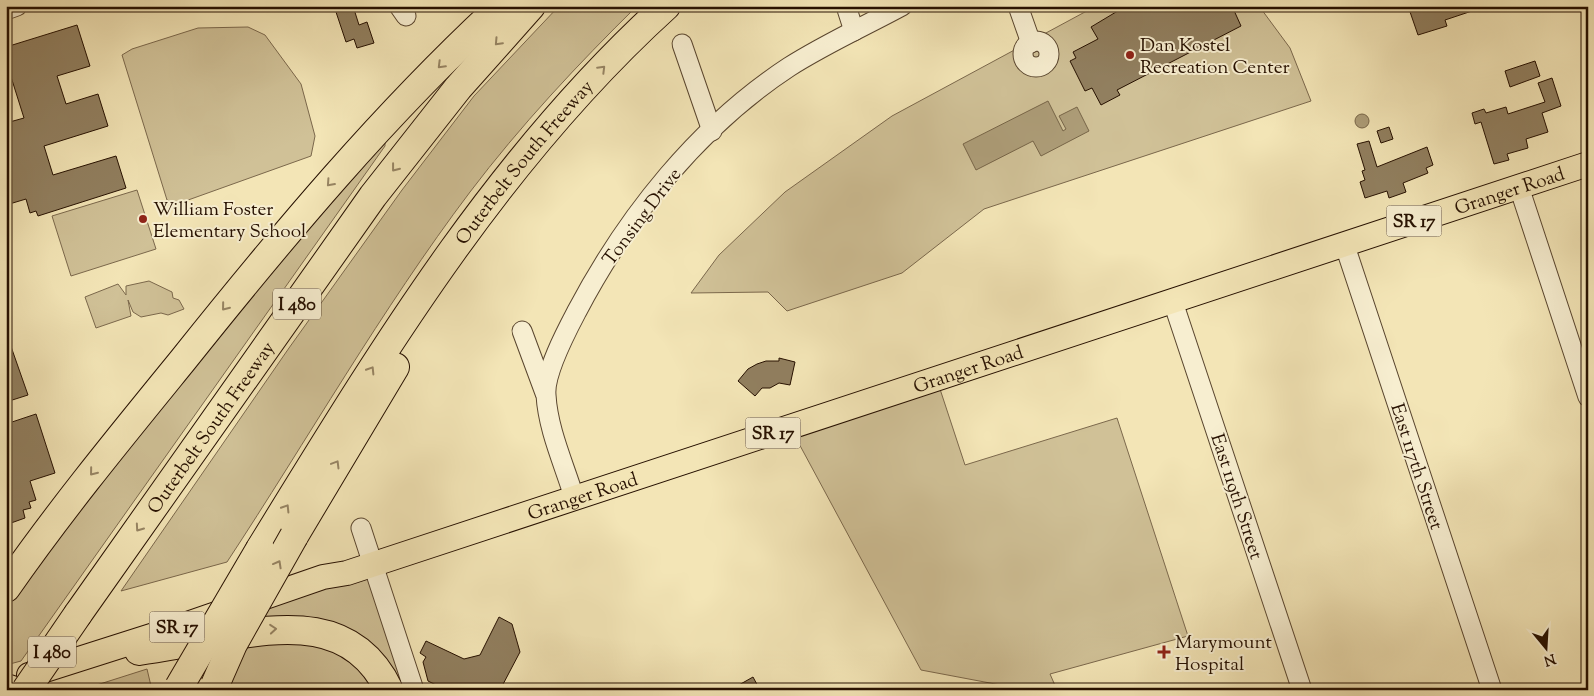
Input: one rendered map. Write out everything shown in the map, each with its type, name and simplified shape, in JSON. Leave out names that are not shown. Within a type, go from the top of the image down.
[{"type":"highway","points":[[11,580],[56,518],[280,240],[425,80],[501,6]]},
{"type":"highway","name":"Outerbelt South Freeway","points":[[24,690],[373,196],[458,88],[531,6]]},
{"type":"highway","name":"Outerbelt South Freeway","points":[[178,688],[260,549],[371,369],[479,212],[542,135],[597,74],[666,6]]},
{"type":"highway","points":[[214,687],[233,644],[294,536],[406,348],[479,212]]},
{"type":"highway","points":[[139,652],[257,631],[294,629],[326,635],[360,652],[382,675],[389,690]]},
{"type":"highway","points":[[6,688],[12,690]]},
{"type":"main road","name":"Granger Road","points":[[24,690],[139,652],[326,586],[347,574],[574,497],[1173,302],[1344,243],[1588,164]]},
{"type":"main road","name":"Granger Road","points":[[6,682],[164,632],[323,577],[347,574]]},
{"type":"street","points":[[6,10],[17,6]]},
{"type":"street","points":[[846,6],[854,31]]},
{"type":"street","name":"Tonsing Drive","points":[[574,497],[554,434],[546,394],[561,342],[587,293],[623,235],[664,180],[712,131],[751,95],[788,68],[902,6]]},
{"type":"street","points":[[1018,6],[1031,43]]},
{"type":"street","points":[[682,44],[712,131]]},
{"type":"street","points":[[1519,187],[1588,397]]},
{"type":"street","name":"East 117th Street","points":[[1344,243],[1492,690]]},
{"type":"street","name":"East 119th Street","points":[[1173,302],[1302,690]]},
{"type":"street","points":[[522,331],[546,394]]},
{"type":"street","points":[[362,528],[414,690]]},
{"type":"shaded area","points":[[559,6],[637,6],[550,96],[470,192],[375,328],[227,562],[121,591],[289,348],[402,190],[474,96]]},
{"type":"shaded area","points":[[1096,6],[1259,6],[1290,48],[1311,101],[984,209],[902,273],[787,311],[768,292],[691,293],[719,255],[785,192],[892,116]]},
{"type":"shaded area","points":[[248,27],[265,35],[301,84],[315,136],[311,156],[177,204],[167,200],[122,55],[132,49],[198,28]]},
{"type":"shaded area","points":[[1048,101],[1063,131],[1066,129],[1059,116],[1077,107],[1089,131],[1041,156],[1033,141],[976,170],[963,144]]},
{"type":"shaded area","points":[[1362,114],[1367,116],[1369,121],[1367,126],[1362,128],[1357,126],[1355,121],[1357,116]]},
{"type":"shaded area","points":[[385,142],[385,146],[21,661],[6,665],[6,599],[193,359]]},
{"type":"shaded area","points":[[137,190],[156,249],[71,276],[52,216]]},
{"type":"shaded area","points":[[149,281],[172,292],[173,298],[179,300],[184,309],[168,315],[161,313],[141,317],[133,312],[128,300],[131,316],[96,328],[85,297],[118,284],[126,295],[126,286]]},
{"type":"shaded area","points":[[937,380],[965,465],[1117,418],[1188,636],[1050,674],[1057,690],[1027,690],[921,670],[790,427]]},
{"type":"shaded area","points":[[373,565],[414,690],[208,690],[260,596]]},
{"type":"shaded area","points":[[147,669],[151,686],[154,687],[153,690],[81,690]]},
{"type":"building","points":[[334,6],[353,6],[359,25],[367,22],[374,43],[357,48],[354,39],[346,42]]},
{"type":"building","name":"Dan Kostel Recreation Center","points":[[1126,6],[1232,6],[1241,26],[1117,90],[1120,95],[1101,105],[1092,88],[1085,91],[1070,61],[1076,58],[1073,52],[1098,39],[1091,27]]},
{"type":"building","points":[[1408,6],[1481,6],[1481,8],[1445,20],[1447,26],[1418,35]]},
{"type":"building","points":[[77,25],[90,66],[57,76],[66,104],[98,94],[108,126],[44,146],[53,175],[116,156],[126,188],[38,216],[36,211],[30,213],[26,199],[6,205],[6,123],[24,118],[6,61],[6,47]]},
{"type":"building","points":[[1535,61],[1540,76],[1510,87],[1505,71]]},
{"type":"building","points":[[1552,78],[1561,106],[1542,113],[1548,132],[1526,139],[1528,148],[1507,154],[1509,160],[1494,164],[1481,122],[1475,124],[1472,113],[1484,109],[1486,113],[1506,107],[1508,114],[1545,102],[1538,83]]},
{"type":"building","points":[[1389,127],[1393,139],[1381,143],[1377,131]]},
{"type":"building","points":[[1369,141],[1377,167],[1427,147],[1433,165],[1426,168],[1428,173],[1403,183],[1406,192],[1389,198],[1387,191],[1365,198],[1360,182],[1365,180],[1362,171],[1365,170],[1357,144]]},
{"type":"building","points":[[8,338],[28,395],[6,402],[6,339]]},
{"type":"building","points":[[779,358],[795,362],[790,385],[779,383],[770,388],[762,388],[755,396],[738,381],[748,369],[766,361],[779,361]]},
{"type":"building","points":[[36,414],[55,473],[30,481],[36,500],[29,502],[31,508],[23,510],[25,518],[11,523],[6,507],[10,505],[6,494],[6,424]]},
{"type":"building","points":[[499,617],[512,624],[520,652],[500,690],[446,690],[428,681],[423,662],[426,657],[420,653],[426,641],[464,659],[480,655]]},
{"type":"building","points":[[753,677],[760,690],[730,690]]},
{"type":"place","name":"Dan Kostel Recreation Center","points":[[1130,55]]},
{"type":"place","name":"William Foster Elementary School","points":[[143,219]]},
{"type":"place","name":"Marymount Hospital","points":[[1164,652]]}]
